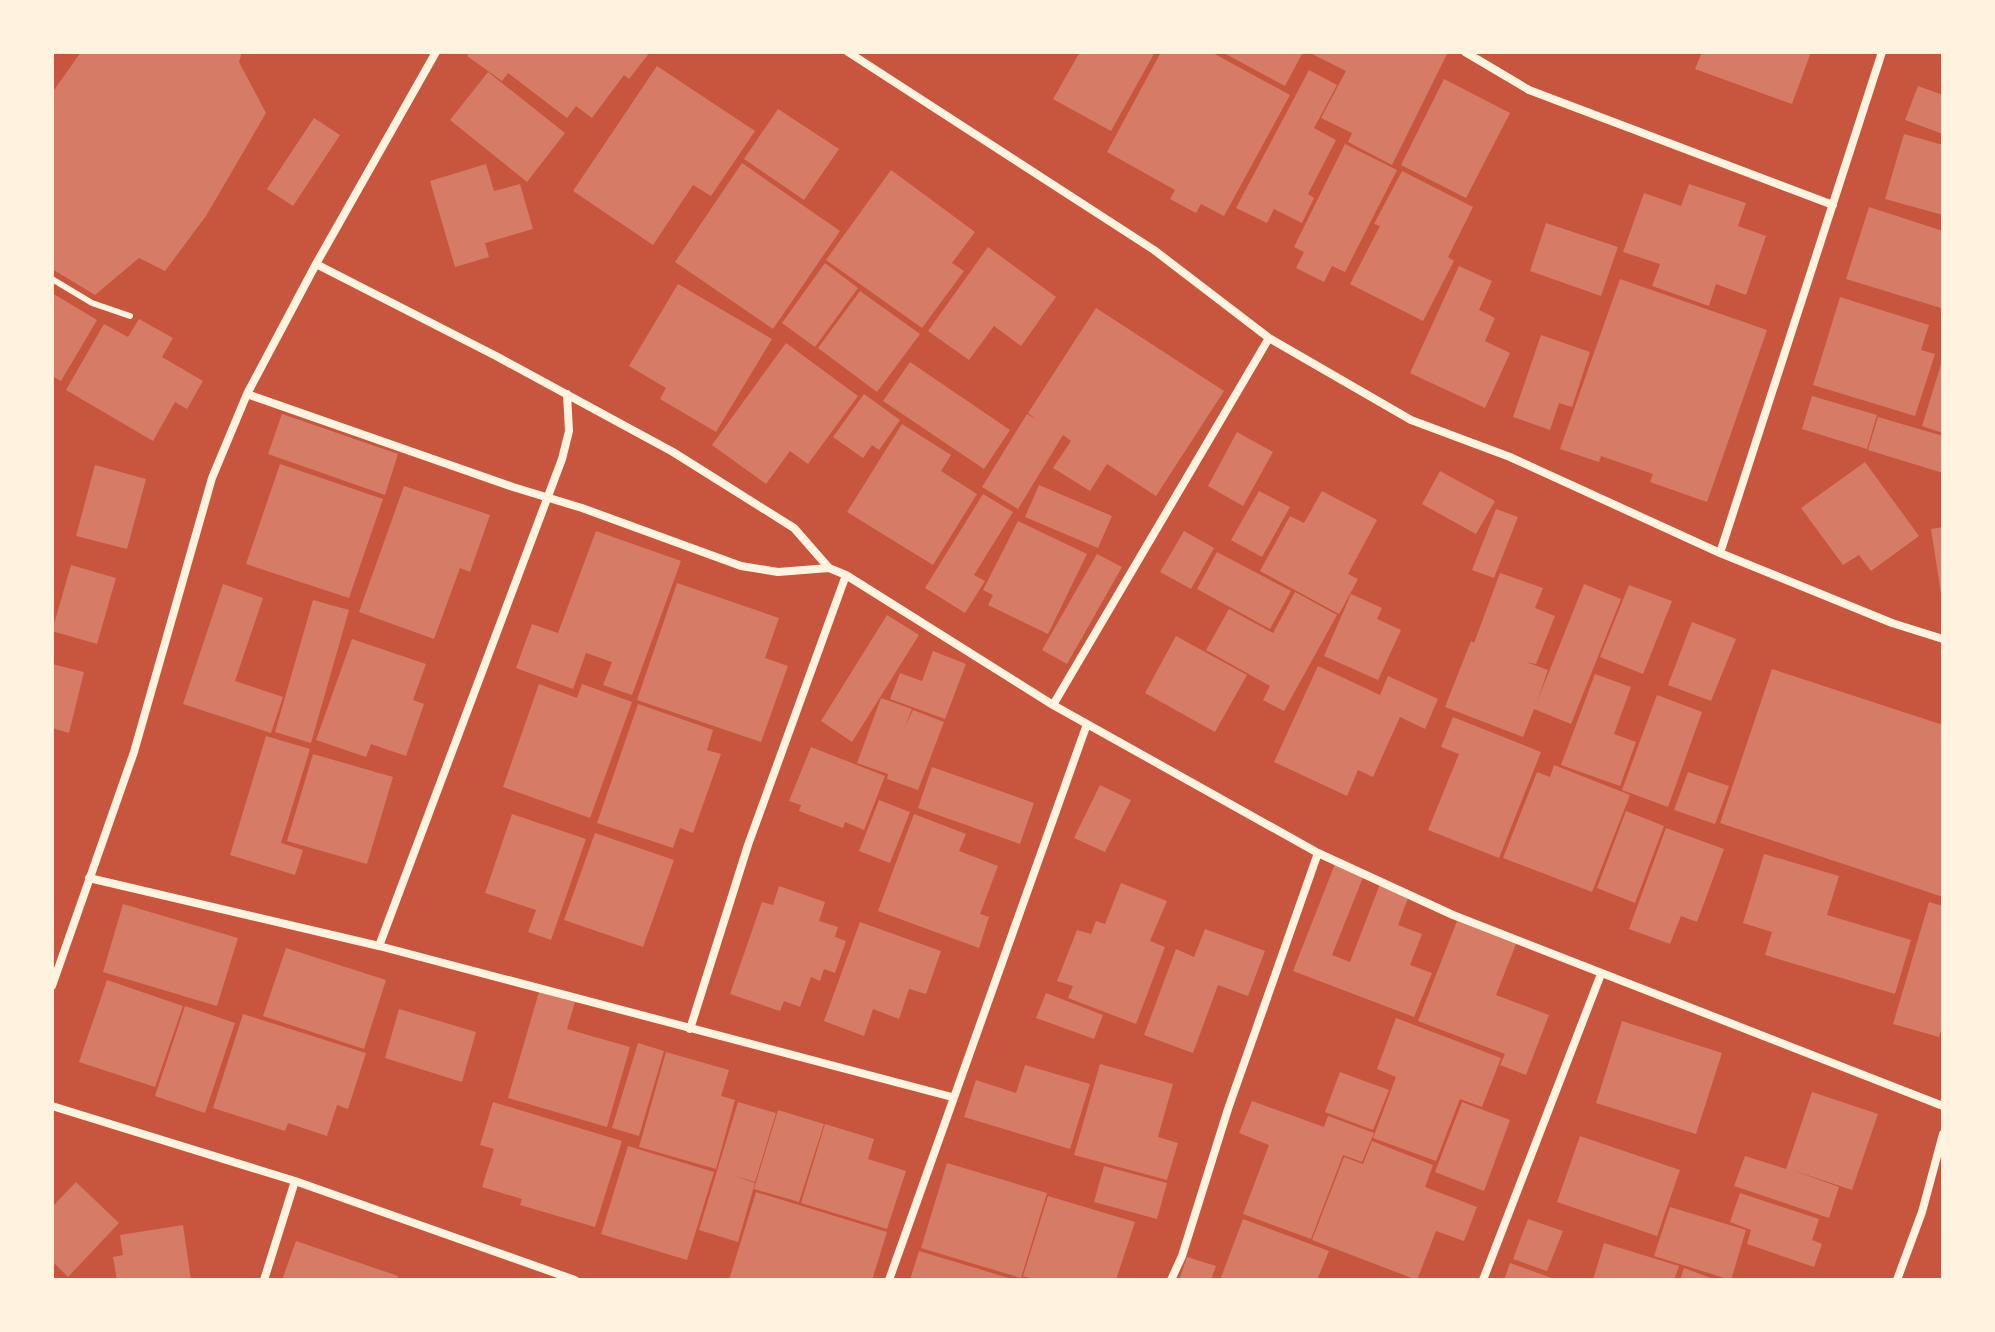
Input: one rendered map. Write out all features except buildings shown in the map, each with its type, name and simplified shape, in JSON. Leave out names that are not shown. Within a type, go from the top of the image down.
[{"type":"street","points":[[52,986],[134,752],[212,478],[247,394],[316,264],[436,52]]},
{"type":"street","points":[[848,52],[1154,250],[1269,338],[1411,420],[1510,457],[1720,553],[1892,623],[1943,639]]},
{"type":"street","points":[[1465,52],[1529,90],[1833,205]]},
{"type":"street","points":[[1720,553],[1882,52]]},
{"type":"street","points":[[316,264],[673,452],[794,528],[829,568],[846,575],[1053,705],[1318,853],[1453,915],[1943,1106]]},
{"type":"street","points":[[1053,705],[1269,338]]},
{"type":"street","points":[[247,394],[582,508],[741,566],[778,572],[829,568]]},
{"type":"street","points":[[379,946],[562,459],[569,431],[567,394]]},
{"type":"street","points":[[690,1029],[748,845],[846,575]]},
{"type":"street","points":[[889,1280],[1087,724]]},
{"type":"street","points":[[1171,1280],[1182,1256],[1228,1109],[1318,853]]},
{"type":"street","points":[[89,878],[379,946],[952,1097]]},
{"type":"street","points":[[1483,1280],[1601,974]]},
{"type":"street","points":[[52,1106],[295,1181],[569,1279]]},
{"type":"street","points":[[1897,1280],[1922,1212],[1943,1134]]},
{"type":"street","points":[[264,1280],[295,1181]]},
{"type":"lane","points":[[52,279],[92,303],[130,316]]}]
